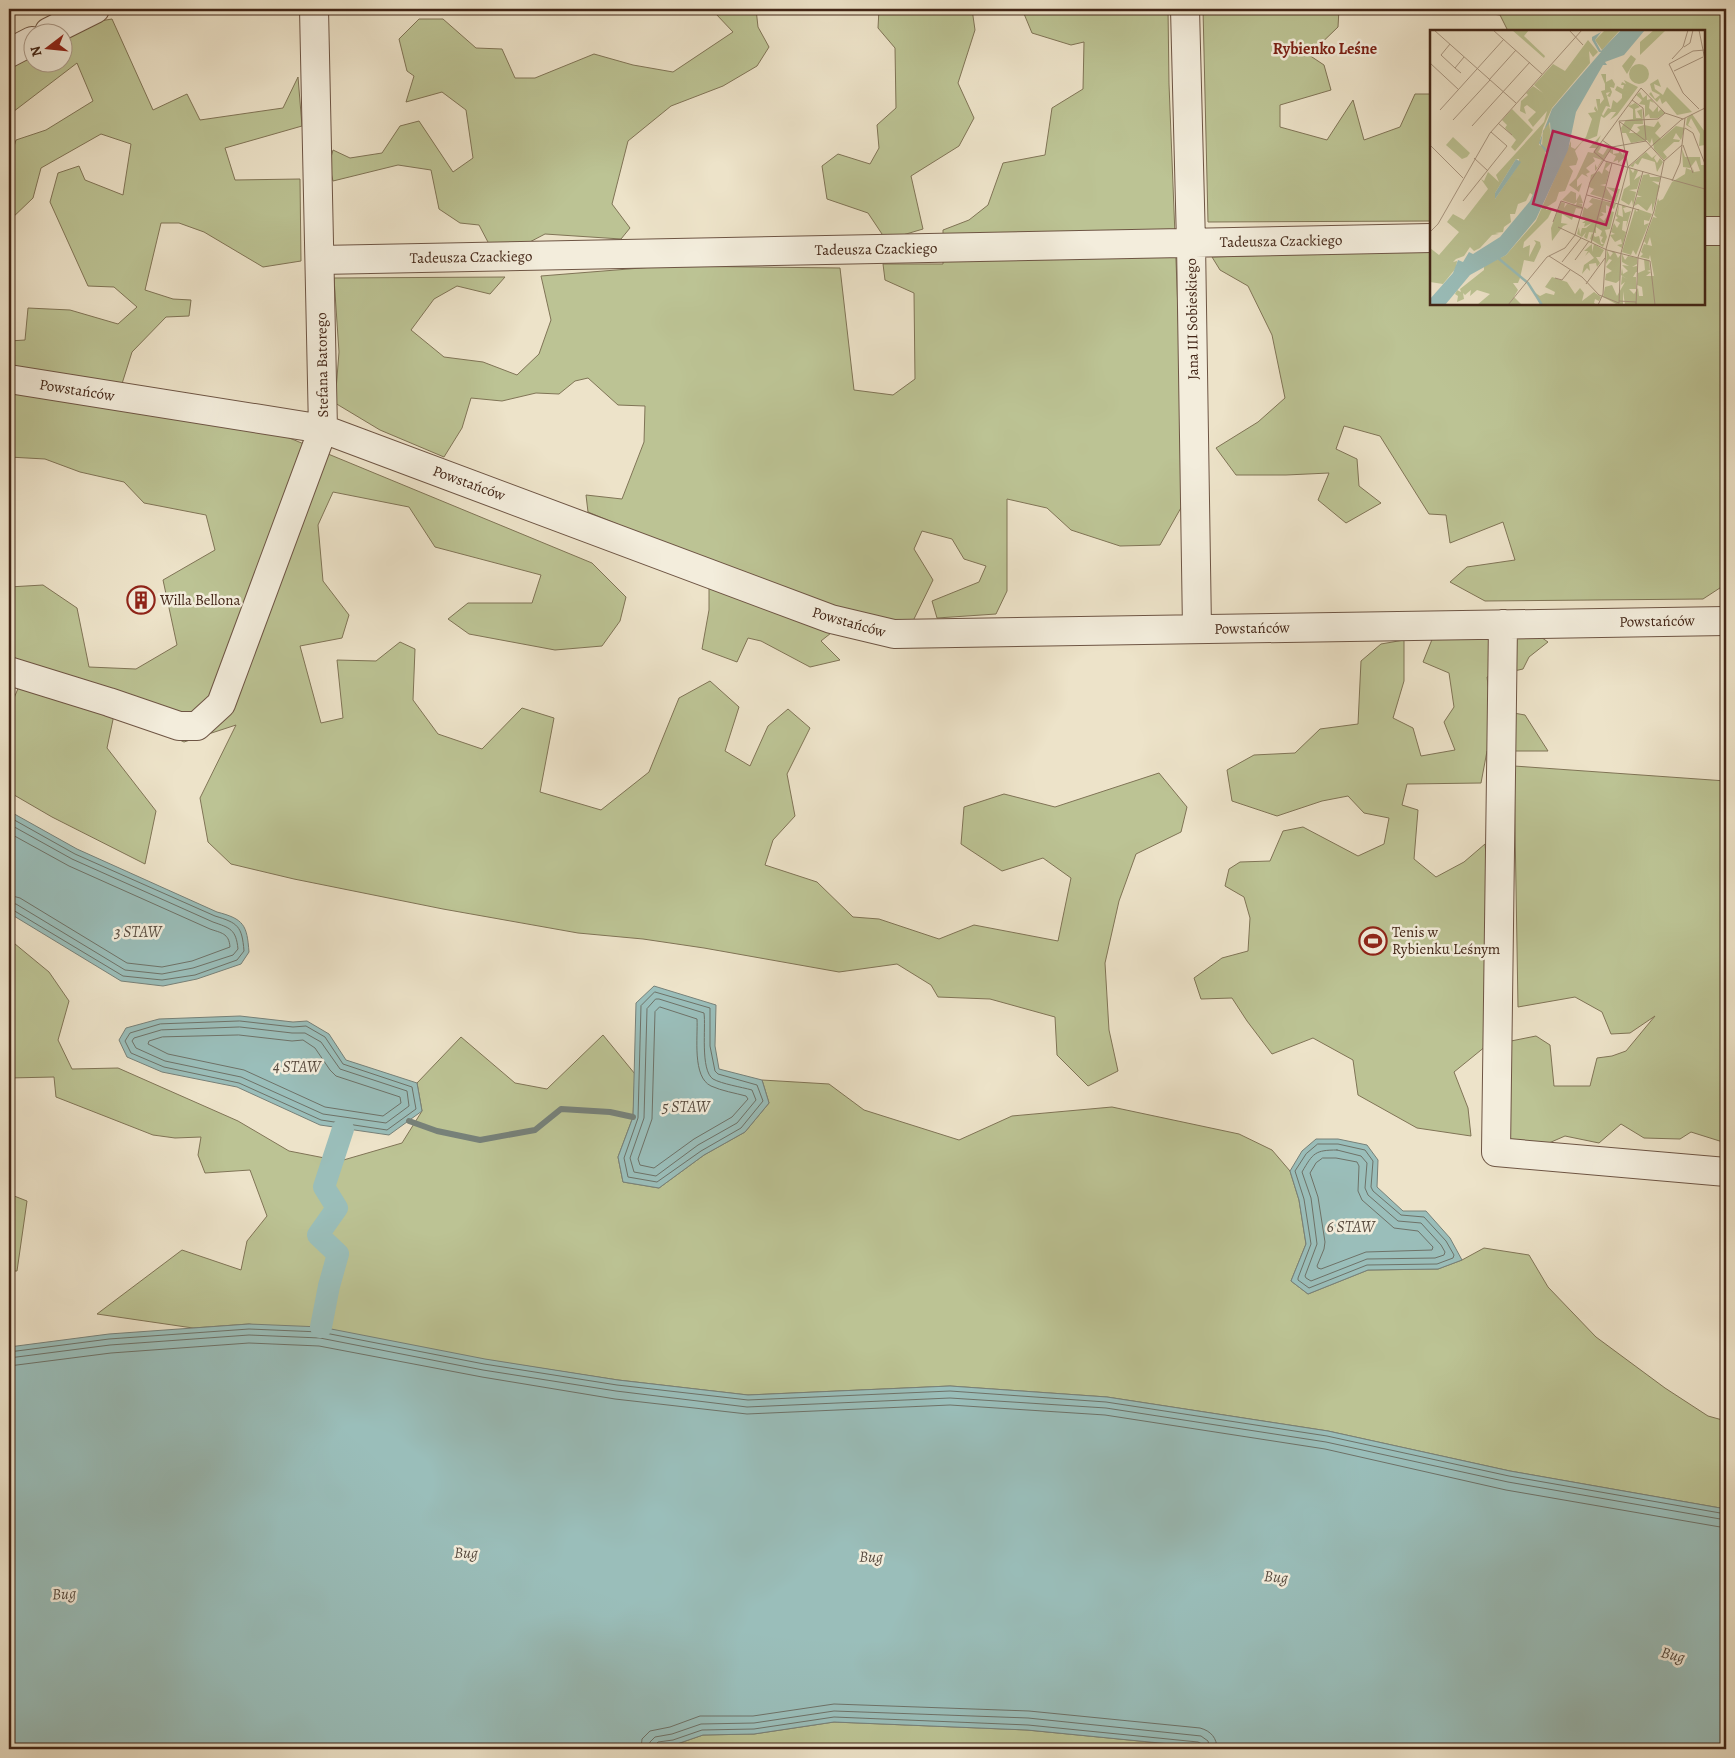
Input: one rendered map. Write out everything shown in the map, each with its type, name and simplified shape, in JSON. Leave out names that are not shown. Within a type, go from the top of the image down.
[{"type":"street","points":[[69,22],[95,9]]},
{"type":"street","name":"Stefana Batorego","points":[[9,671],[179,726],[197,726],[221,704],[323,429],[314,9]]},
{"type":"street","name":"Jana III Sobieskiego","points":[[1185,9],[1197,628]]},
{"type":"street","points":[[9,53],[22,46]]},
{"type":"street","points":[[1705,231],[1726,231]]},
{"type":"street","name":"Tadeusza Czackiego","points":[[320,260],[1430,238]]},
{"type":"street","name":"Powstańców","points":[[9,379],[323,429],[831,619],[894,634],[1726,620]]},
{"type":"street","points":[[1504,624],[1496,1152],[1726,1172]]},
{"type":"green space","points":[[716,9],[756,9],[758,27],[769,47],[757,66],[723,86],[671,106],[628,141],[612,204],[630,228],[621,239],[545,234],[524,245],[489,244],[479,225],[460,223],[439,209],[431,170],[398,165],[333,181],[329,165],[333,150],[350,158],[382,153],[400,126],[419,121],[453,172],[473,158],[466,110],[442,92],[406,102],[414,76],[407,71],[399,39],[419,19],[443,19],[476,48],[502,49],[515,78],[535,78],[594,54],[633,65],[673,72],[733,32],[716,14]]},
{"type":"green space","points":[[879,9],[972,9],[975,30],[958,83],[974,118],[959,146],[911,176],[923,229],[886,240],[868,213],[827,199],[822,166],[838,154],[870,164],[879,148],[877,125],[896,108],[895,48],[878,28]]},
{"type":"green space","points":[[1022,9],[1168,9],[1169,84],[1181,387],[1182,506],[1160,545],[1120,546],[1071,530],[1047,508],[1007,499],[1007,591],[996,614],[937,618],[932,601],[979,582],[986,566],[964,559],[952,539],[922,531],[914,549],[933,580],[913,621],[831,633],[821,641],[840,660],[810,667],[761,641],[748,638],[737,662],[702,649],[709,610],[709,562],[588,512],[586,495],[622,499],[644,442],[645,406],[618,405],[588,378],[575,381],[559,394],[536,393],[502,401],[471,398],[462,428],[444,457],[380,430],[335,403],[339,352],[334,278],[505,277],[490,294],[457,286],[434,299],[411,330],[444,357],[483,362],[517,375],[539,354],[551,320],[541,276],[666,266],[840,268],[854,390],[893,395],[915,379],[914,293],[885,280],[883,264],[943,264],[943,230],[969,220],[988,205],[1003,163],[1045,155],[1052,108],[1083,89],[1084,42],[1071,45],[1032,33]]},
{"type":"green space","points":[[1203,9],[1339,9],[1338,27],[1309,55],[1324,65],[1331,90],[1280,105],[1280,127],[1327,140],[1353,100],[1364,140],[1400,127],[1415,94],[1430,94],[1430,221],[1208,222]]},
{"type":"green space","points":[[1453,9],[1726,9],[1726,584],[1703,599],[1485,601],[1450,582],[1467,567],[1515,560],[1503,522],[1450,543],[1446,515],[1429,514],[1380,436],[1344,426],[1336,449],[1357,459],[1359,486],[1381,503],[1346,523],[1318,500],[1329,473],[1236,475],[1216,448],[1258,422],[1285,398],[1272,335],[1248,286],[1220,270],[1212,257],[1430,250],[1430,305],[1705,305],[1705,30],[1508,30],[1500,15]]},
{"type":"green space","points":[[112,19],[153,110],[187,94],[200,120],[283,108],[298,77],[302,126],[225,148],[235,180],[300,179],[301,261],[263,267],[204,232],[179,223],[161,223],[145,290],[173,299],[191,300],[189,316],[166,317],[132,352],[114,409],[287,437],[592,563],[626,597],[620,621],[602,646],[555,650],[469,634],[448,619],[468,603],[532,603],[541,575],[435,547],[409,507],[333,492],[318,525],[323,581],[349,615],[342,638],[300,646],[321,723],[343,718],[337,660],[376,661],[400,642],[415,649],[413,700],[438,734],[482,749],[522,708],[554,718],[540,792],[601,810],[649,772],[679,698],[710,681],[739,707],[725,751],[750,766],[768,726],[788,709],[810,728],[787,774],[795,816],[773,840],[765,865],[817,882],[853,917],[879,919],[939,939],[974,925],[1058,941],[1071,878],[1043,858],[1002,871],[961,844],[964,807],[1004,794],[1055,807],[1159,773],[1187,807],[1181,832],[1136,854],[1119,901],[1105,963],[1109,1030],[1118,1071],[1088,1086],[1057,1055],[1055,1017],[990,999],[938,997],[931,985],[897,964],[839,972],[704,948],[643,939],[578,933],[443,909],[294,879],[231,864],[208,842],[200,798],[236,725],[184,742],[115,710],[107,748],[156,811],[145,864],[52,817],[9,792],[9,710],[22,679],[9,673],[9,587],[43,585],[77,608],[89,667],[136,669],[177,645],[163,580],[215,550],[206,515],[144,503],[124,482],[80,472],[45,459],[9,457],[9,341],[25,340],[28,308],[70,310],[118,324],[137,307],[114,287],[88,286],[50,202],[58,173],[79,166],[85,180],[123,195],[131,144],[101,134],[41,168],[33,198],[9,221],[9,163],[16,140],[46,130],[93,101],[77,63],[72,67],[72,32],[88,23]]},
{"type":"green space","points":[[22,58],[22,72],[65,72],[9,115],[9,65]]},
{"type":"green space","points":[[1535,633],[1548,642],[1529,657],[1523,669],[1487,677],[1491,709],[1525,715],[1548,751],[1487,751],[1481,783],[1407,784],[1402,805],[1418,810],[1414,859],[1436,877],[1464,862],[1485,844],[1490,900],[1489,981],[1484,1018],[1486,1046],[1454,1072],[1468,1108],[1471,1136],[1417,1128],[1358,1095],[1353,1060],[1313,1038],[1272,1054],[1232,998],[1201,999],[1194,978],[1222,958],[1248,951],[1250,918],[1244,897],[1225,886],[1229,869],[1240,862],[1270,861],[1283,831],[1303,827],[1358,856],[1384,844],[1389,818],[1364,813],[1348,796],[1322,801],[1277,816],[1232,801],[1227,770],[1254,755],[1295,753],[1320,729],[1358,724],[1361,661],[1381,644],[1404,640],[1404,681],[1393,718],[1413,728],[1421,756],[1455,750],[1444,722],[1454,707],[1449,673],[1423,662],[1433,637]]},
{"type":"green space","points":[[1514,766],[1726,781],[1726,1143],[1691,1132],[1680,1139],[1644,1138],[1621,1124],[1599,1143],[1565,1136],[1542,1146],[1508,1145],[1511,1041],[1536,1036],[1550,1045],[1554,1086],[1590,1086],[1597,1058],[1612,1056],[1626,1051],[1655,1016],[1630,1033],[1611,1034],[1602,1012],[1575,997],[1518,1007]]},
{"type":"green space","points":[[9,939],[49,972],[69,1001],[58,1040],[72,1069],[118,1068],[238,1121],[289,1151],[340,1161],[402,1143],[422,1111],[417,1083],[461,1037],[515,1083],[547,1089],[603,1035],[635,1074],[633,1117],[618,1157],[623,1182],[659,1188],[704,1155],[745,1132],[769,1103],[762,1080],[829,1084],[864,1110],[959,1140],[1012,1116],[1112,1107],[1239,1134],[1272,1150],[1290,1171],[1299,1200],[1306,1244],[1291,1281],[1308,1294],[1368,1270],[1438,1269],[1462,1260],[1484,1248],[1529,1255],[1548,1287],[1596,1337],[1665,1388],[1708,1416],[1726,1421],[1726,1509],[1510,1471],[1328,1431],[1107,1397],[950,1386],[748,1395],[618,1380],[249,1324],[193,1328],[97,1314],[182,1250],[241,1270],[247,1241],[267,1216],[250,1170],[205,1173],[198,1155],[201,1137],[175,1138],[153,1135],[56,1097],[54,1077],[9,1078]]},
{"type":"green space","points":[[9,1194],[27,1201],[17,1271],[9,1271]]},
{"type":"green space","points":[[834,1722],[1027,1730],[1221,1749],[632,1749],[674,1745],[703,1735],[754,1734]]},
{"type":"water","name":"3 STAW","points":[[9,811],[77,849],[217,912],[233,917],[245,929],[249,952],[241,964],[197,979],[163,986],[121,981],[9,913]]},
{"type":"water","name":"5 STAW","points":[[654,986],[716,1005],[715,1046],[719,1069],[762,1080],[769,1103],[745,1132],[704,1155],[659,1188],[623,1182],[618,1157],[633,1117],[636,1003]]},
{"type":"water","name":"4 STAW","points":[[240,1016],[293,1022],[307,1021],[329,1034],[346,1060],[417,1083],[422,1111],[389,1135],[320,1125],[237,1087],[162,1072],[127,1057],[119,1040],[126,1028],[159,1019]]},
{"type":"water","name":"6 STAW","points":[[1316,1139],[1338,1139],[1367,1145],[1378,1160],[1377,1187],[1403,1211],[1426,1211],[1450,1238],[1462,1260],[1438,1269],[1368,1270],[1308,1294],[1291,1281],[1306,1244],[1299,1200],[1290,1171],[1302,1151]]},
{"type":"water","name":"Bug","points":[[249,1324],[321,1327],[485,1359],[618,1380],[748,1395],[950,1386],[1107,1397],[1328,1431],[1510,1471],[1726,1509],[1726,1749],[1221,1749],[1027,1730],[834,1722],[754,1734],[703,1735],[674,1745],[632,1749],[9,1749],[9,1347],[109,1334]]},
{"type":"waterway","points":[[409,1121],[437,1131],[480,1140],[535,1130],[561,1109],[610,1112],[633,1117]]},
{"type":"waterway","points":[[321,1327],[329,1286],[338,1254],[318,1235],[337,1208],[324,1187],[343,1129]]},
{"type":"place","name":"Willa Bellona","points":[[141,600]]},
{"type":"place","name":"Tenis w Rybienku Leśnym","points":[[1373,941]]},
{"type":"district","name":"Rybienko Leśne","points":[[1325,49]]}]
